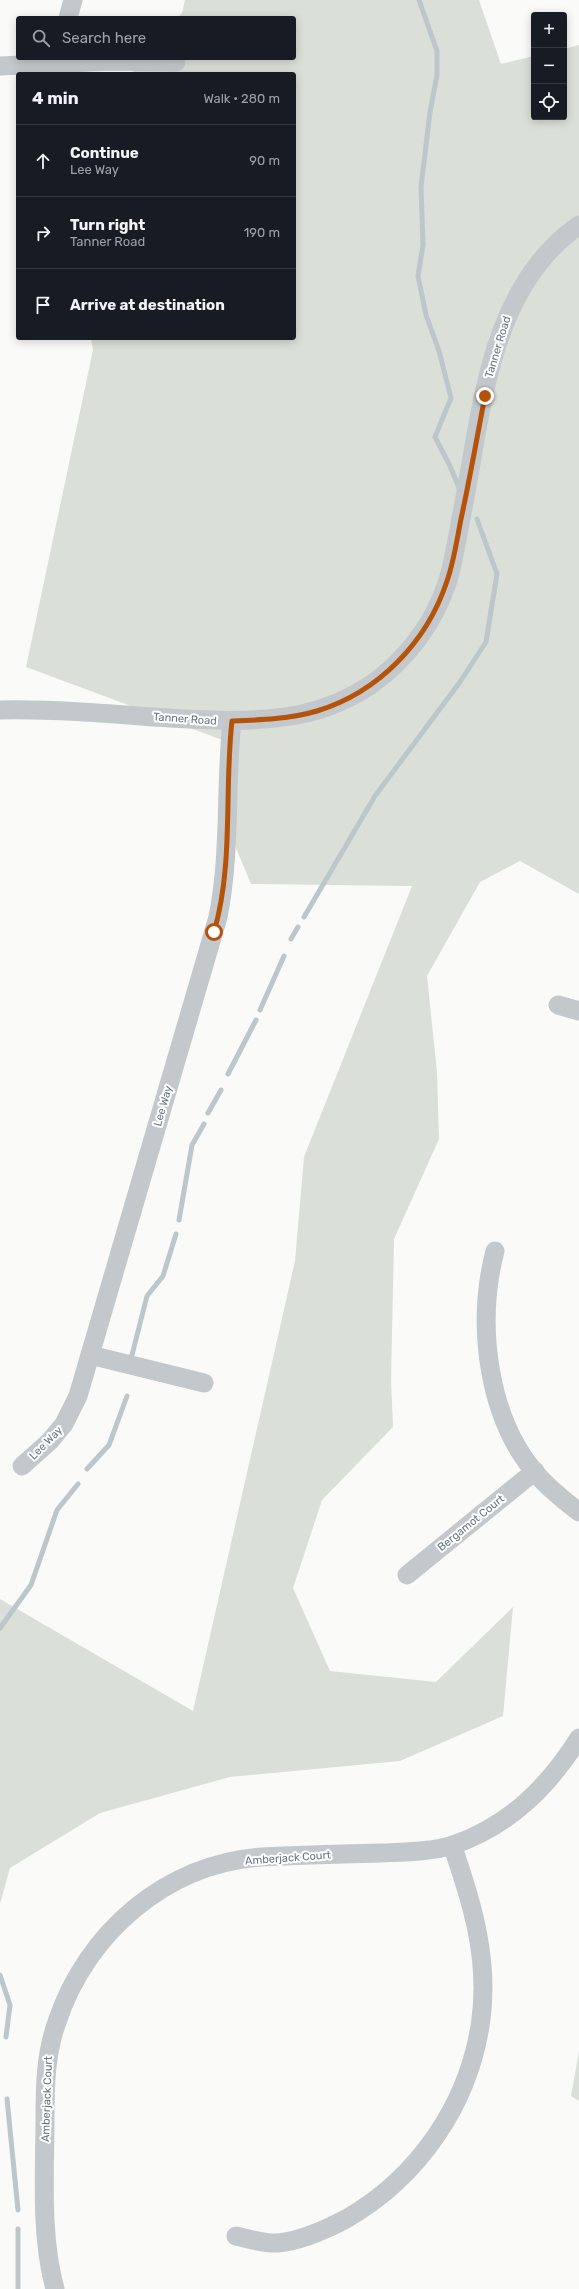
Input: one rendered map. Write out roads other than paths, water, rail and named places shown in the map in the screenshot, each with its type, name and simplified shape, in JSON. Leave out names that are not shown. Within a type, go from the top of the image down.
[{"type":"street","points":[[69,16],[73,0]]},
{"type":"street","points":[[0,66],[51,61],[176,62]]},
{"type":"street","name":"Tanner Road","points":[[0,710],[43,709],[232,721],[301,714],[334,704],[362,690],[383,676],[398,661],[427,626],[448,579],[488,383],[502,326],[517,295],[532,271],[552,249],[579,225]]},
{"type":"street","name":"Lee Way","points":[[22,1466],[50,1441],[64,1424],[78,1396],[218,917],[226,866],[229,746],[232,721]]},
{"type":"street","points":[[558,1005],[579,1011]]},
{"type":"street","points":[[495,1251],[486,1297],[486,1335],[491,1376],[506,1421],[519,1448],[535,1471],[579,1512]]},
{"type":"street","points":[[90,1355],[204,1382]]},
{"type":"street","name":"Bergamot Court","points":[[407,1575],[535,1471]]},
{"type":"street","name":"Amberjack Court","points":[[55,2289],[47,2250],[45,2220],[46,2070],[50,2045],[61,2009],[74,1980],[90,1955],[112,1929],[126,1915],[159,1891],[196,1872],[228,1863],[259,1857],[402,1852],[452,1845],[491,1827],[522,1807],[563,1764],[579,1738]]},
{"type":"street","points":[[236,2236],[259,2242],[291,2241],[320,2231],[344,2220],[372,2202],[402,2177],[428,2147],[448,2117],[463,2086],[475,2053],[481,2019],[484,1984],[482,1955],[477,1922],[452,1845]]},
{"type":"waterway","points":[[419,0],[437,51],[437,75],[430,112],[421,187],[423,245],[418,276],[426,315],[439,351],[451,398],[435,437],[460,490]]},
{"type":"waterway","points":[[304,917],[375,796],[460,682],[486,642],[497,574],[477,519]]},
{"type":"waterway","points":[[291,939],[298,927]]},
{"type":"waterway","points":[[260,1010],[284,956]]},
{"type":"waterway","points":[[228,1074],[256,1020]]},
{"type":"waterway","points":[[208,1113],[221,1090]]},
{"type":"waterway","points":[[179,1220],[192,1145],[204,1124]]},
{"type":"waterway","points":[[132,1355],[147,1296],[163,1276],[176,1234]]},
{"type":"waterway","points":[[87,1469],[109,1445],[127,1396]]},
{"type":"waterway","points":[[0,1628],[31,1585],[57,1510],[78,1484]]},
{"type":"waterway","points":[[0,1975],[10,2005],[6,2037]]},
{"type":"waterway","points":[[7,2099],[18,2210]]},
{"type":"waterway","points":[[18,2229],[18,2289]]}]
